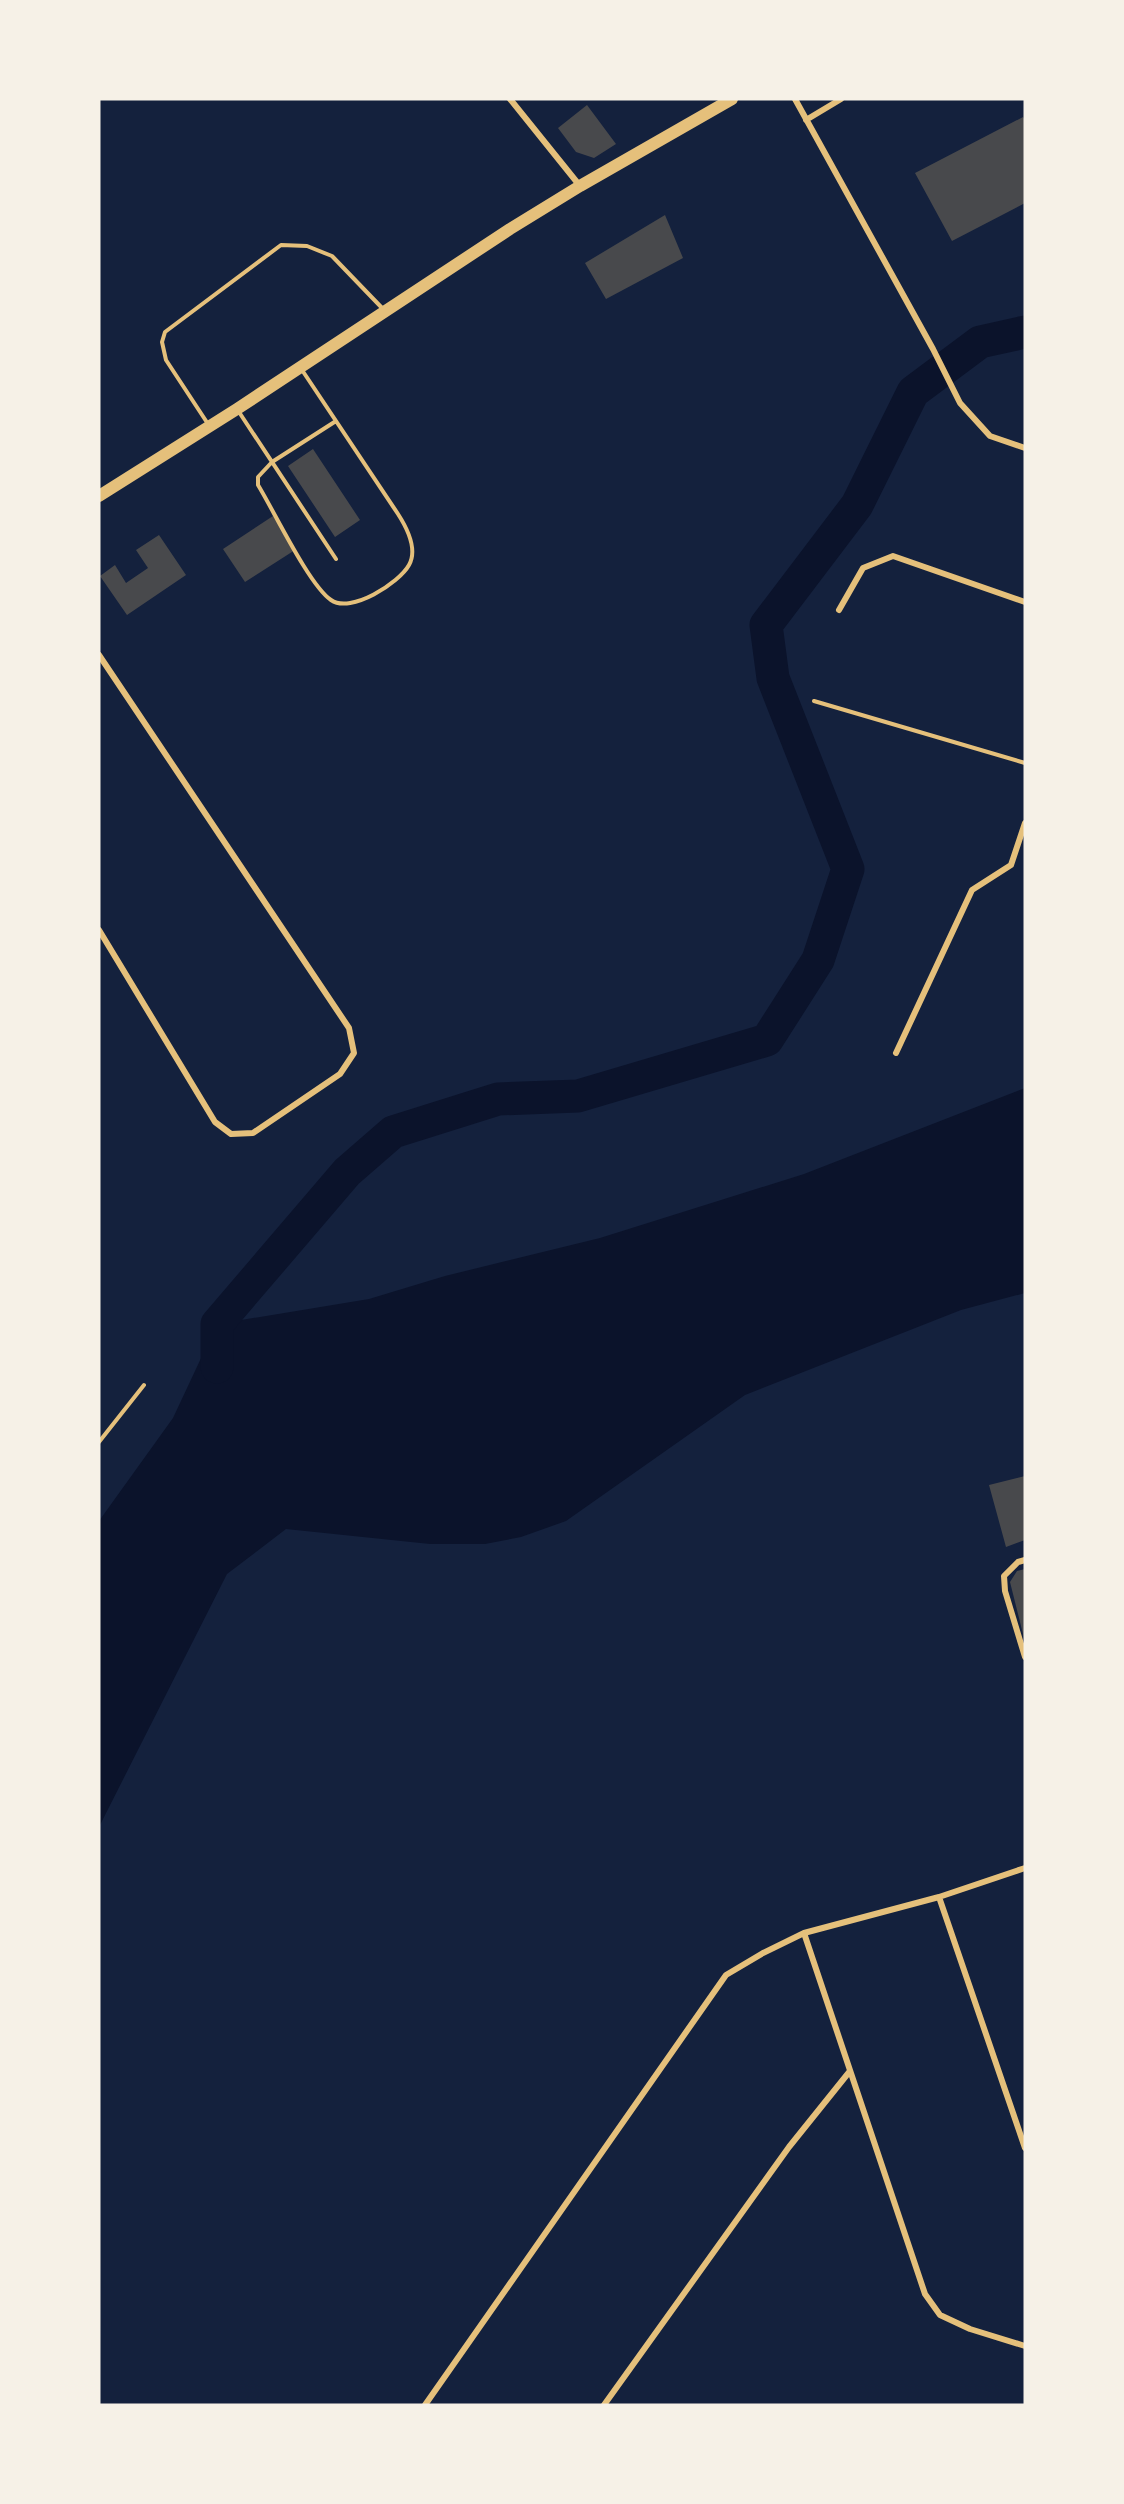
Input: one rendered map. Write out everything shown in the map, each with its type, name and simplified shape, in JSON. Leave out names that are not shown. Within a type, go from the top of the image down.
[{"type":"main road","points":[[99,496],[237,409],[384,310],[580,186],[732,99]]},
{"type":"street","points":[[510,99],[580,186]]},
{"type":"street","points":[[795,99],[933,349],[960,403],[990,436],[1025,448]]},
{"type":"street","points":[[806,120],[841,99]]},
{"type":"street","points":[[839,610],[863,568],[893,556],[1025,602]]},
{"type":"street","points":[[99,655],[349,1028],[354,1053],[340,1074],[253,1133],[231,1134],[215,1122],[99,930]]},
{"type":"street","points":[[896,1053],[972,890],[1011,865],[1025,823]]},
{"type":"street","points":[[1025,1560],[1018,1562],[1004,1576],[1005,1591],[1025,1657]]},
{"type":"street","points":[[425,2405],[726,1974],[804,1933],[939,1897],[1025,1868]]},
{"type":"street","points":[[939,1897],[1025,2148]]},
{"type":"street","points":[[804,1933],[925,2294],[940,2315],[970,2329],[1025,2346]]},
{"type":"street","points":[[604,2405],[789,2147],[850,2071]]},
{"type":"lane","points":[[209,425],[166,360],[162,342],[165,332],[280,245],[307,246],[332,256],[384,310]]},
{"type":"lane","points":[[300,367],[336,421],[402,520],[411,540],[410,565],[397,578],[361,603],[333,602],[318,587],[258,484],[258,477],[272,462],[336,421]]},
{"type":"lane","points":[[237,409],[336,559]]},
{"type":"lane","points":[[814,701],[1025,763]]},
{"type":"lane","points":[[99,1442],[144,1385]]},
{"type":"water","points":[[1025,1088],[1025,1293],[961,1310],[745,1395],[566,1521],[521,1537],[485,1544],[430,1544],[286,1529],[227,1574],[99,1827],[99,1521],[173,1418],[217,1324],[369,1299],[445,1276],[600,1238],[804,1174]]},
{"type":"building","points":[[587,105],[616,144],[594,158],[576,152],[558,128]]},
{"type":"building","points":[[1023,117],[1025,120],[1025,203],[952,241],[915,173]]},
{"type":"building","points":[[665,215],[683,258],[606,299],[585,263]]},
{"type":"building","points":[[313,449],[360,520],[335,537],[288,466]]},
{"type":"building","points":[[273,516],[295,550],[245,582],[223,549]]},
{"type":"building","points":[[159,535],[186,575],[127,615],[100,576],[115,565],[126,583],[148,568],[136,550]]},
{"type":"building","points":[[1025,1476],[1025,1540],[1006,1547],[989,1485]]},
{"type":"building","points":[[1025,1569],[1024,1638],[1010,1582],[1017,1571]]},
{"type":"waterway","points":[[217,1367],[217,1324],[347,1172],[393,1132],[498,1099],[578,1096],[767,1040],[818,960],[848,869],[773,678],[766,625],[857,505],[913,392],[980,342],[1025,332]]}]
